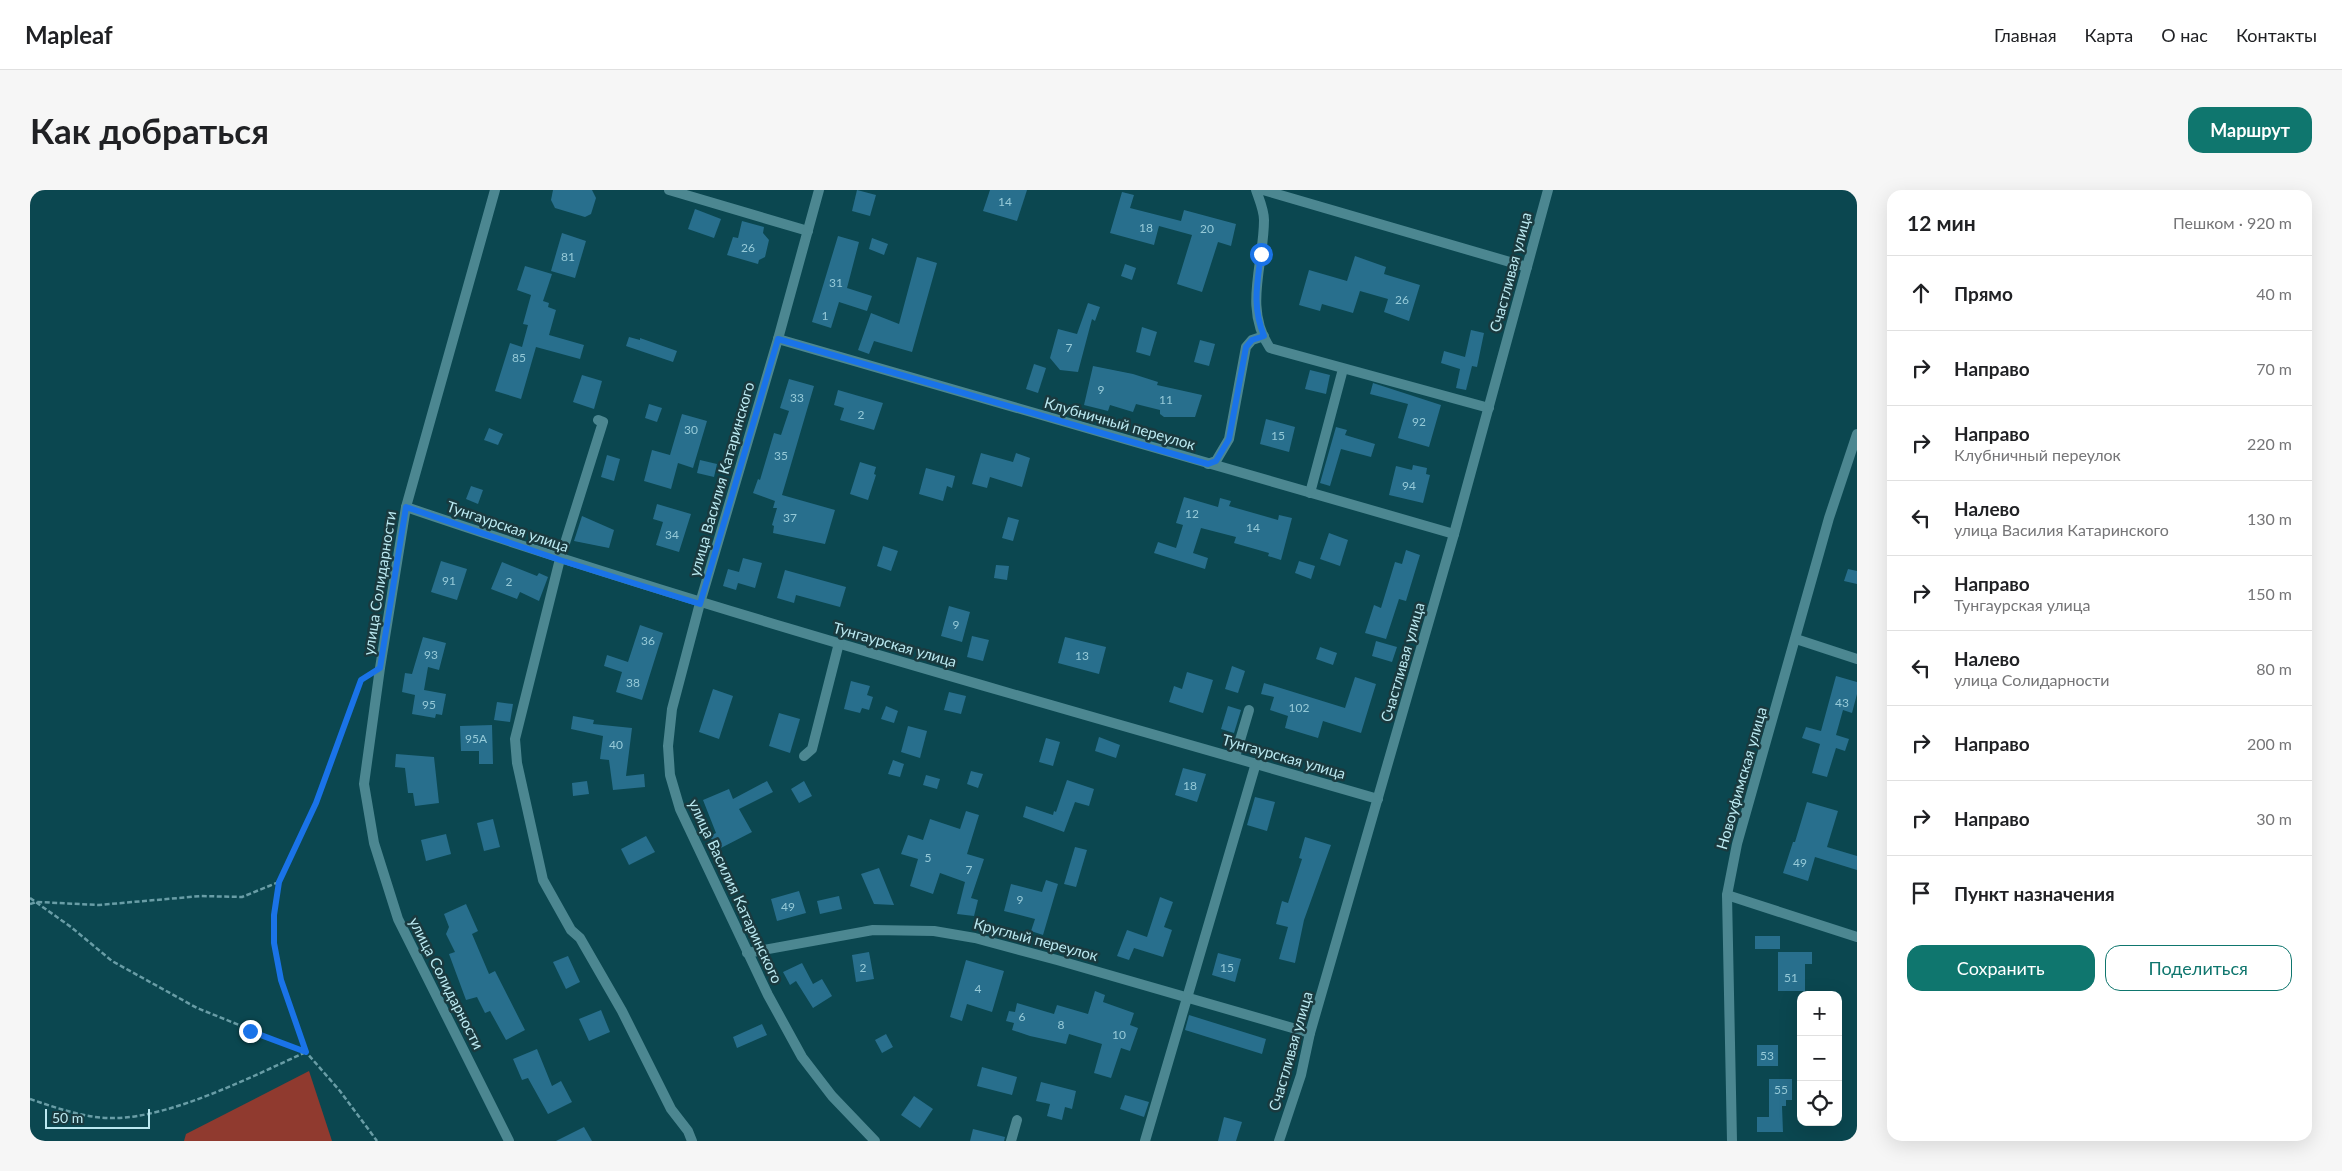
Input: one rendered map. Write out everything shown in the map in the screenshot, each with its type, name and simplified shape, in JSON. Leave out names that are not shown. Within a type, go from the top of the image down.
[{"type":"street","name":"улица Солидарности","points":[[495,190],[406,507],[380,668],[364,784],[374,843],[398,919],[509,1141]]},
{"type":"street","points":[[669,190],[808,232]]},
{"type":"street","name":"улица Василия Катаринского","points":[[819,190],[778,339],[700,604],[672,709],[668,746],[670,775],[680,809],[747,952],[802,1057],[832,1096],[875,1141]]},
{"type":"street","points":[[1256,190],[1264,218],[1255,301],[1258,322],[1270,348],[1489,408]]},
{"type":"street","points":[[1263,190],[1527,267]]},
{"type":"street","name":"Счастливая улица","points":[[1280,1141],[1454,534],[1548,190]]},
{"type":"street","points":[[1208,464],[1216,461],[1229,439],[1246,347],[1252,340],[1264,336]]},
{"type":"street","name":"Клубничный переулок","points":[[778,339],[1454,534]]},
{"type":"street","points":[[1310,493],[1342,368]]},
{"type":"street","points":[[598,420],[603,422],[560,560],[515,739],[517,763],[543,880],[572,930],[580,938],[622,1011],[671,1110],[688,1130],[692,1141]]},
{"type":"street","name":"Новоуфимская улица","points":[[1732,1141],[1727,895],[1737,844],[1829,518],[1857,434]]},
{"type":"street","name":"Тунгаурская улица","points":[[406,507],[560,560],[700,604],[1378,799]]},
{"type":"street","points":[[1796,639],[1857,658]]},
{"type":"street","points":[[804,756],[812,749],[839,644]]},
{"type":"street","points":[[1236,757],[1248,710]]},
{"type":"street","points":[[1145,1141],[1256,763]]},
{"type":"street","points":[[1727,895],[1857,937]]},
{"type":"street","name":"Круглый переулок","points":[[747,952],[873,930],[934,931],[975,938],[1310,1033]]},
{"type":"street","points":[[1011,1141],[1017,1120]]},
{"type":"path","points":[[377,1141],[340,1092],[306,1052],[281,980],[274,943],[274,915],[279,882],[316,803],[361,680],[380,668]]},
{"type":"path","points":[[30,904],[37,902],[99,905],[201,896],[242,897],[279,882]]},
{"type":"path","points":[[30,898],[112,961],[197,1008],[306,1052]]},
{"type":"path","points":[[30,1099],[67,1111],[114,1118],[135,1116],[184,1104],[306,1052]]},
{"type":"shaded area","points":[[309,1071],[332,1141],[184,1141],[186,1134]]},
{"type":"building","points":[[553,190],[592,190],[596,198],[591,214],[585,217],[555,208],[551,200]]},
{"type":"building","points":[[857,190],[876,195],[870,216],[852,211]]},
{"type":"building","points":[[990,190],[1027,190],[1017,221],[983,211]]},
{"type":"building","points":[[1122,192],[1134,195],[1130,208],[1181,221],[1184,210],[1236,224],[1231,246],[1218,242],[1202,292],[1177,284],[1192,235],[1159,226],[1154,245],[1110,233]]},
{"type":"building","points":[[695,209],[721,219],[714,238],[688,229]]},
{"type":"building","points":[[742,221],[764,227],[763,233],[769,240],[765,257],[759,260],[758,264],[727,255],[733,237],[738,238]]},
{"type":"building","points":[[562,233],[586,241],[575,278],[551,271]]},
{"type":"building","points":[[838,236],[859,242],[847,288],[872,296],[867,311],[839,302],[831,328],[812,322]]},
{"type":"building","points":[[872,238],[888,244],[884,255],[869,249]]},
{"type":"building","points":[[1355,256],[1386,267],[1384,274],[1420,285],[1409,321],[1384,312],[1388,299],[1360,291],[1353,313],[1322,304],[1320,311],[1299,305],[1309,270],[1347,281]]},
{"type":"building","points":[[917,257],[937,263],[912,352],[874,341],[869,354],[858,350],[871,313],[899,324]]},
{"type":"building","points":[[1125,264],[1136,268],[1132,280],[1121,276]]},
{"type":"building","points":[[525,266],[552,274],[543,301],[549,303],[548,307],[556,310],[549,335],[584,345],[580,359],[536,347],[521,399],[495,391],[510,343],[522,347],[528,325],[523,324],[531,295],[517,290]]},
{"type":"building","points":[[1088,303],[1100,307],[1095,321],[1092,319],[1078,372],[1060,370],[1050,358],[1058,329],[1077,334]]},
{"type":"building","points":[[1142,327],[1157,332],[1150,356],[1136,352]]},
{"type":"building","points":[[1471,330],[1484,333],[1477,367],[1472,366],[1466,390],[1456,388],[1460,369],[1441,363],[1444,351],[1465,357]]},
{"type":"building","points":[[629,337],[640,340],[640,338],[677,351],[673,362],[626,346]]},
{"type":"building","points":[[1200,340],[1215,344],[1209,366],[1194,362]]},
{"type":"building","points":[[1034,364],[1046,368],[1038,393],[1026,389]]},
{"type":"building","points":[[1093,366],[1133,374],[1158,382],[1157,385],[1202,395],[1195,417],[1164,417],[1160,414],[1160,410],[1136,404],[1133,412],[1110,405],[1108,411],[1084,405]]},
{"type":"building","points":[[1310,370],[1330,375],[1326,394],[1305,389]]},
{"type":"building","points":[[582,375],[602,381],[594,409],[573,402]]},
{"type":"building","points":[[789,379],[814,386],[782,495],[835,510],[825,544],[773,533],[774,526],[772,525],[777,508],[773,508],[775,501],[753,493],[758,479],[760,480],[774,433],[781,435],[789,411],[780,408]]},
{"type":"building","points":[[1373,383],[1441,405],[1429,447],[1398,438],[1408,404],[1370,394]]},
{"type":"building","points":[[838,390],[883,403],[874,430],[840,420],[844,408],[834,405]]},
{"type":"building","points":[[649,404],[662,408],[657,422],[645,418]]},
{"type":"building","points":[[682,414],[707,421],[693,468],[678,463],[671,489],[644,481],[652,450],[670,455]]},
{"type":"building","points":[[1266,419],[1295,427],[1289,452],[1260,444]]},
{"type":"building","points":[[1336,427],[1347,430],[1345,435],[1375,444],[1371,457],[1341,449],[1330,486],[1320,483]]},
{"type":"building","points":[[489,428],[503,434],[498,445],[484,440]]},
{"type":"building","points":[[981,453],[1013,462],[1016,453],[1030,458],[1022,487],[990,477],[987,488],[972,484]]},
{"type":"building","points":[[607,455],[620,459],[614,481],[601,477]]},
{"type":"building","points":[[700,460],[717,464],[714,477],[697,473]]},
{"type":"building","points":[[860,462],[876,467],[874,474],[876,475],[868,500],[850,494]]},
{"type":"building","points":[[1413,465],[1427,468],[1426,474],[1430,475],[1423,503],[1389,495],[1396,466],[1412,470]]},
{"type":"building","points":[[926,468],[955,476],[952,488],[947,486],[943,501],[919,494]]},
{"type":"building","points":[[471,486],[483,490],[478,504],[466,499]]},
{"type":"building","points":[[1184,497],[1218,507],[1220,498],[1231,501],[1229,506],[1278,520],[1279,515],[1292,518],[1281,560],[1268,556],[1269,553],[1234,543],[1236,537],[1201,528],[1193,553],[1208,558],[1205,569],[1154,553],[1158,542],[1176,548],[1183,525],[1176,523]]},
{"type":"building","points":[[657,504],[691,514],[679,552],[656,545],[663,522],[653,519]]},
{"type":"building","points":[[582,516],[614,530],[609,548],[574,541]]},
{"type":"building","points":[[1008,517],[1019,520],[1013,541],[1002,538]]},
{"type":"building","points":[[1329,533],[1348,540],[1340,566],[1320,559]]},
{"type":"building","points":[[883,546],[898,551],[891,571],[877,566]]},
{"type":"building","points":[[1406,550],[1420,555],[1406,601],[1399,599],[1386,639],[1365,633],[1374,605],[1381,608],[1395,562],[1402,564]]},
{"type":"building","points":[[743,558],[762,563],[755,588],[738,583],[736,590],[723,586],[728,569],[739,572]]},
{"type":"building","points":[[441,561],[467,569],[457,600],[431,592]]},
{"type":"building","points":[[1299,561],[1315,566],[1311,579],[1295,573]]},
{"type":"building","points":[[502,562],[537,576],[539,573],[548,577],[539,601],[520,592],[517,599],[491,589]]},
{"type":"building","points":[[996,565],[1009,566],[1007,580],[994,578]]},
{"type":"building","points":[[1848,569],[1857,571],[1857,584],[1844,581]]},
{"type":"building","points":[[785,570],[846,587],[840,607],[796,595],[794,603],[777,598]]},
{"type":"building","points":[[949,606],[970,612],[962,642],[941,636]]},
{"type":"building","points":[[640,625],[663,633],[642,700],[616,692],[622,672],[604,666],[607,655],[628,662]]},
{"type":"building","points":[[972,636],[989,640],[983,661],[967,657]]},
{"type":"building","points":[[423,637],[446,643],[439,670],[428,667],[424,690],[446,694],[442,715],[436,714],[435,718],[412,714],[415,695],[402,692],[405,673],[412,674]]},
{"type":"building","points":[[1065,637],[1106,647],[1099,674],[1058,663]]},
{"type":"building","points":[[1376,641],[1397,647],[1392,662],[1372,656]]},
{"type":"building","points":[[1320,647],[1337,653],[1333,665],[1316,659]]},
{"type":"building","points":[[1232,666],[1245,671],[1238,693],[1225,689]]},
{"type":"building","points":[[1187,672],[1213,680],[1203,713],[1169,702],[1174,686],[1182,689]]},
{"type":"building","points":[[1836,676],[1857,682],[1857,694],[1852,713],[1843,710],[1836,735],[1849,739],[1845,751],[1836,748],[1827,777],[1812,773],[1820,744],[1802,738],[1806,727],[1821,731]]},
{"type":"building","points":[[1355,677],[1376,684],[1361,733],[1323,721],[1318,738],[1285,728],[1288,716],[1270,710],[1274,697],[1261,694],[1264,683],[1345,708]]},
{"type":"building","points":[[851,681],[870,686],[867,695],[873,697],[869,710],[862,708],[860,713],[844,709]]},
{"type":"building","points":[[713,689],[733,696],[719,739],[699,732]]},
{"type":"building","points":[[949,692],[966,696],[961,714],[944,710]]},
{"type":"building","points":[[497,702],[513,704],[510,722],[494,720]]},
{"type":"building","points":[[886,706],[898,711],[894,723],[881,719]]},
{"type":"building","points":[[1228,706],[1241,710],[1234,733],[1221,729]]},
{"type":"building","points":[[779,713],[800,719],[790,753],[769,746]]},
{"type":"building","points":[[573,716],[594,720],[593,724],[632,728],[626,776],[644,774],[645,787],[613,790],[609,760],[600,759],[603,736],[571,729]]},
{"type":"building","points":[[492,725],[493,764],[479,764],[479,751],[461,751],[460,726]]},
{"type":"building","points":[[908,726],[927,731],[920,758],[901,752]]},
{"type":"building","points":[[1099,737],[1120,745],[1116,758],[1095,751]]},
{"type":"building","points":[[1046,738],[1060,742],[1053,766],[1039,762]]},
{"type":"building","points":[[396,754],[434,757],[439,803],[415,806],[413,793],[408,793],[405,768],[395,767]]},
{"type":"building","points":[[893,760],[904,764],[900,777],[888,774]]},
{"type":"building","points":[[1183,768],[1206,774],[1197,802],[1175,795]]},
{"type":"building","points":[[971,771],[983,774],[978,788],[967,784]]},
{"type":"building","points":[[926,775],[940,779],[937,789],[923,785]]},
{"type":"building","points":[[1067,780],[1094,789],[1089,806],[1075,802],[1064,832],[1023,817],[1026,806],[1053,815],[1054,811],[1056,812]]},
{"type":"building","points":[[587,781],[589,794],[573,796],[572,783]]},
{"type":"building","points":[[767,781],[773,792],[739,809],[752,832],[717,850],[710,836],[716,833],[703,800],[729,789],[733,799]]},
{"type":"building","points":[[804,781],[812,796],[799,803],[791,789]]},
{"type":"building","points":[[1255,797],[1275,802],[1267,831],[1247,825]]},
{"type":"building","points":[[1807,802],[1838,811],[1827,847],[1857,856],[1857,870],[1815,857],[1808,881],[1783,873]]},
{"type":"building","points":[[966,811],[979,815],[967,854],[984,859],[971,898],[978,900],[974,916],[957,914],[965,882],[940,873],[933,894],[910,886],[918,859],[901,854],[908,835],[923,840],[930,819],[960,829]]},
{"type":"building","points":[[493,819],[500,847],[484,851],[477,823]]},
{"type":"building","points":[[446,834],[451,854],[426,861],[421,840]]},
{"type":"building","points":[[646,836],[655,852],[629,865],[621,849]]},
{"type":"building","points":[[1305,837],[1331,845],[1304,920],[1295,963],[1279,959],[1288,927],[1276,924],[1282,901],[1288,903],[1302,859],[1299,858]]},
{"type":"building","points":[[1075,847],[1087,850],[1076,887],[1064,884]]},
{"type":"building","points":[[879,868],[894,905],[874,904],[861,874]]},
{"type":"building","points":[[1046,880],[1058,884],[1043,935],[1031,931],[1035,919],[1004,911],[1011,884],[1042,892]]},
{"type":"building","points":[[799,891],[806,913],[777,921],[771,899]]},
{"type":"building","points":[[839,896],[842,909],[820,914],[817,901]]},
{"type":"building","points":[[1160,897],[1173,902],[1164,927],[1172,930],[1163,957],[1134,948],[1129,960],[1117,956],[1127,930],[1147,937]]},
{"type":"building","points":[[466,904],[478,931],[472,934],[489,974],[495,971],[525,1030],[506,1040],[490,1011],[485,1013],[477,997],[466,1000],[449,954],[455,952],[446,934],[449,927],[444,914]]},
{"type":"building","points":[[1755,936],[1780,936],[1780,949],[1755,949]]},
{"type":"building","points":[[869,952],[874,979],[856,982],[852,955]]},
{"type":"building","points":[[1778,952],[1812,952],[1812,964],[1805,964],[1805,991],[1778,991]]},
{"type":"building","points":[[1218,953],[1241,959],[1235,982],[1212,975]]},
{"type":"building","points":[[568,956],[580,982],[566,989],[553,962]]},
{"type":"building","points":[[966,960],[1004,971],[992,1012],[967,1004],[962,1021],[950,1017]]},
{"type":"building","points":[[802,963],[813,984],[822,979],[832,996],[813,1008],[796,981],[790,985],[783,972]]},
{"type":"building","points":[[1095,991],[1105,995],[1103,1002],[1134,1013],[1130,1025],[1138,1028],[1130,1051],[1121,1048],[1111,1078],[1094,1073],[1102,1044],[1069,1034],[1066,1044],[1030,1036],[1012,1030],[1014,1023],[1006,1021],[1009,1011],[1015,1012],[1017,1003],[1054,1014],[1057,1005],[1088,1014]]},
{"type":"building","points":[[601,1010],[610,1032],[589,1041],[579,1019]]},
{"type":"building","points":[[1189,1015],[1266,1039],[1262,1054],[1185,1030]]},
{"type":"building","points":[[762,1024],[767,1035],[737,1048],[733,1037]]},
{"type":"building","points":[[886,1034],[893,1047],[882,1053],[875,1040]]},
{"type":"building","points":[[1757,1045],[1778,1045],[1778,1066],[1757,1066]]},
{"type":"building","points":[[537,1049],[552,1086],[561,1081],[572,1102],[548,1114],[528,1078],[522,1080],[513,1059]]},
{"type":"building","points":[[982,1067],[1017,1077],[1012,1095],[977,1086]]},
{"type":"building","points":[[1769,1079],[1792,1079],[1792,1100],[1786,1100],[1786,1106],[1782,1106],[1783,1132],[1757,1132],[1757,1117],[1769,1117]]},
{"type":"building","points":[[1041,1082],[1076,1091],[1072,1109],[1065,1107],[1062,1120],[1047,1116],[1050,1104],[1036,1101]]},
{"type":"building","points":[[1125,1095],[1149,1102],[1144,1117],[1120,1109]]},
{"type":"building","points":[[914,1096],[933,1109],[920,1128],[901,1115]]},
{"type":"building","points":[[1224,1117],[1242,1122],[1236,1141],[1218,1141]]},
{"type":"building","points":[[584,1127],[592,1141],[556,1141]]},
{"type":"building","points":[[973,1129],[1005,1137],[1004,1141],[970,1141]]},
{"type":"route","points":[[250,1031],[306,1052],[281,980],[274,943],[274,915],[279,882],[316,803],[361,680],[380,668],[406,507],[560,560],[700,604],[778,339],[1208,464],[1216,461],[1225,450],[1229,439],[1246,347],[1252,340],[1264,336],[1258,322],[1255,301],[1261,254]]}]
